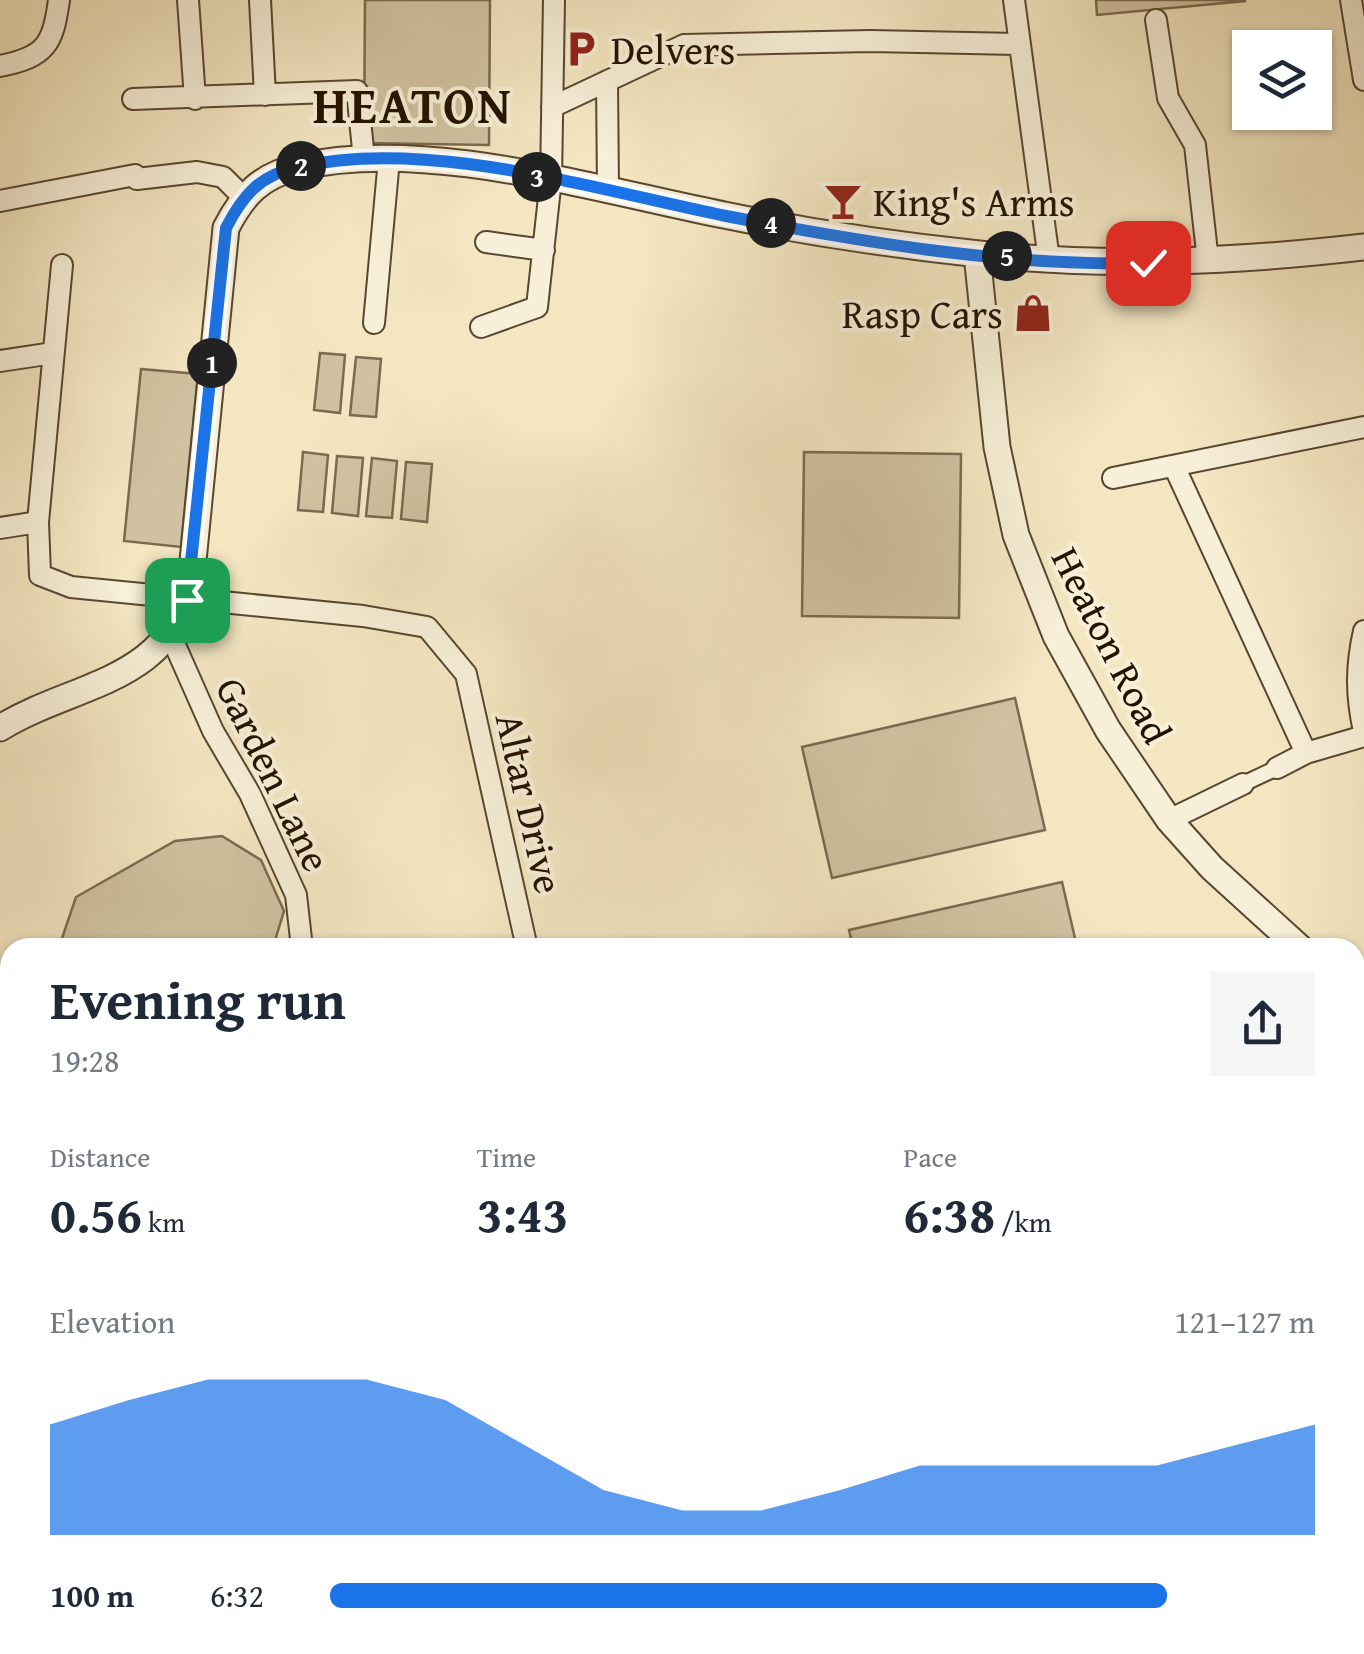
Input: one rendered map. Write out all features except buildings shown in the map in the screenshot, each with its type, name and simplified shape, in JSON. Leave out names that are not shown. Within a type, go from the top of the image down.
[{"type":"street","points":[[0,66],[31,58],[43,50],[52,38],[60,0]]},
{"type":"street","points":[[188,0],[195,99]]},
{"type":"street","points":[[260,0],[265,95]]},
{"type":"street","points":[[482,327],[537,306],[551,179],[554,0]]},
{"type":"street","points":[[1014,0],[1049,260]]},
{"type":"street","points":[[1350,0],[1364,80]]},
{"type":"street","points":[[1156,20],[1168,98],[1196,144],[1208,261]]},
{"type":"street","points":[[552,107],[684,45],[870,41],[1018,44]]},
{"type":"street","points":[[607,81],[608,190]]},
{"type":"street","points":[[133,99],[357,91],[376,159],[374,323]]},
{"type":"street","points":[[0,728],[131,669],[170,634],[187,600],[226,228],[242,196],[269,177],[297,167],[376,159],[462,163],[728,216],[977,254],[1049,260],[1112,264],[1208,261],[1364,247]]},
{"type":"street","points":[[0,201],[135,175],[136,178],[198,172],[224,178],[242,196]]},
{"type":"street","points":[[486,242],[544,250]]},
{"type":"street","name":"Heaton Road","points":[[977,254],[997,446],[1016,535],[1056,636],[1108,730],[1168,820],[1212,868],[1289,938]]},
{"type":"street","points":[[62,265],[38,522],[40,575],[71,587],[187,600]]},
{"type":"street","points":[[0,361],[53,352]]},
{"type":"street","points":[[1113,478],[1364,427]]},
{"type":"street","points":[[1174,466],[1306,753]]},
{"type":"street","points":[[0,528],[38,522]]},
{"type":"street","name":"Altar Drive","points":[[187,600],[363,616],[426,627],[466,674],[525,938]]},
{"type":"street","points":[[1168,820],[1306,753],[1364,734],[1357,685],[1364,632]]},
{"type":"street","name":"Garden Lane","points":[[170,634],[213,730],[250,794],[296,895],[301,938]]},
{"type":"shaded area","points":[[365,0],[490,0],[489,145],[364,143]]},
{"type":"shaded area","points":[[1096,0],[1245,0],[1245,1],[1097,15]]},
{"type":"shaded area","points":[[320,353],[345,355],[340,413],[314,410]]},
{"type":"shaded area","points":[[356,357],[381,359],[376,417],[350,415]]},
{"type":"shaded area","points":[[141,369],[198,374],[181,547],[124,541]]},
{"type":"shaded area","points":[[303,452],[328,455],[323,512],[298,510]]},
{"type":"shaded area","points":[[804,452],[961,454],[959,618],[802,616]]},
{"type":"shaded area","points":[[337,456],[363,458],[358,516],[332,513]]},
{"type":"shaded area","points":[[372,458],[397,461],[392,518],[366,516]]},
{"type":"shaded area","points":[[406,462],[432,464],[427,522],[401,519]]},
{"type":"shaded area","points":[[1015,698],[1045,830],[832,878],[802,747]]},
{"type":"shaded area","points":[[222,836],[261,860],[284,911],[276,938],[62,938],[76,897],[175,841]]},
{"type":"shaded area","points":[[1062,882],[1075,938],[851,938],[849,930]]},
{"type":"place","name":"Delvers","points":[[581,49]]},
{"type":"place","name":"King's Arms","points":[[843,201]]},
{"type":"place","name":"Rasp Cars","points":[[1033,313]]},
{"type":"district","name":"HEATON","points":[[413,104]]},
{"type":"route","points":[[187,600],[226,228],[242,196],[269,177],[297,167],[376,159],[462,163],[728,216],[918,246],[1074,262],[1148,263]]}]
